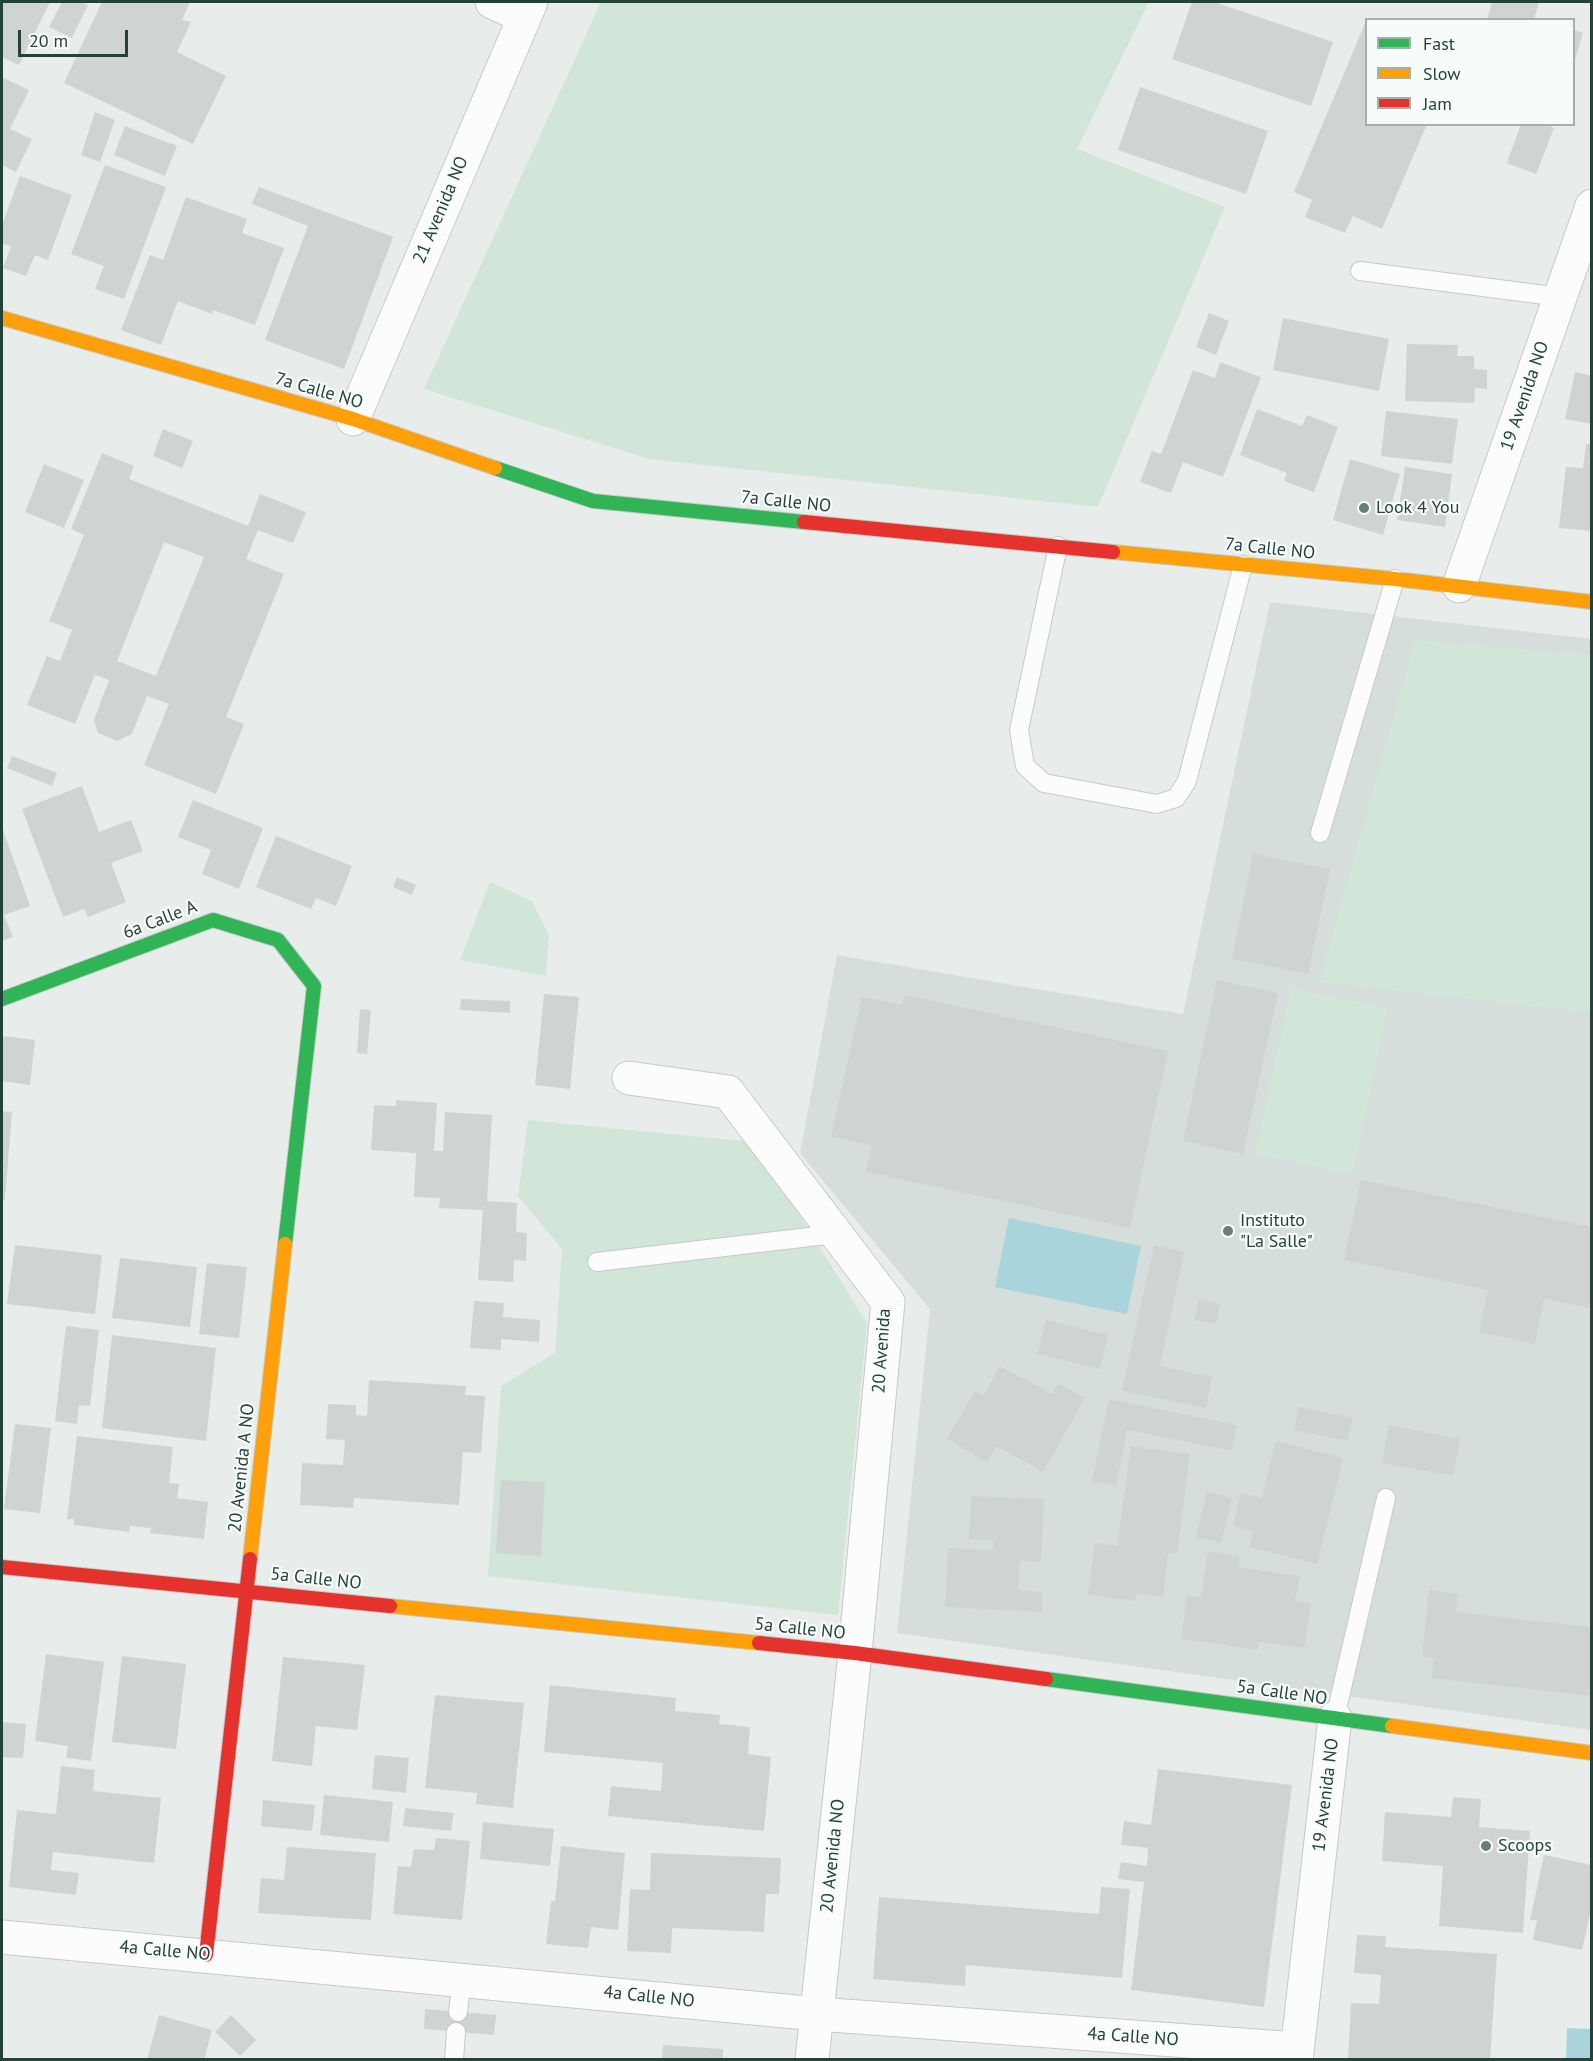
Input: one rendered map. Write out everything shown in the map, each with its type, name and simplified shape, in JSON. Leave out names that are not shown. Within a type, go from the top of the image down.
[{"type":"street","points":[[492,2],[527,9]]},
{"type":"street","name":"21 Avenida NO","points":[[353,419],[527,9]]},
{"type":"street","name":"19 Avenida NO","points":[[1459,586],[1592,206]]},
{"type":"street","name":"7a Calle NO","points":[[2,318],[353,419],[593,501],[1395,579],[1592,602]]},
{"type":"street","name":"6a Calle A","points":[[2,999],[213,920],[278,940],[314,986]]},
{"type":"street","name":"20 Avenida A NO","points":[[206,1955],[314,986]]},
{"type":"street","name":"20 Avenida","points":[[629,1078],[728,1092],[888,1302],[855,1653]]},
{"type":"street","name":"5a Calle NO","points":[[2,1567],[855,1653],[1592,1753]]},
{"type":"street","name":"20 Avenida NO","points":[[812,2060],[855,1653]]},
{"type":"street","name":"19 Avenida NO","points":[[1297,2054],[1335,1718]]},
{"type":"street","name":"4a Calle NO","points":[[2,1937],[462,1978],[817,2013],[1297,2054]]},
{"type":"lane","points":[[1360,271],[1560,297]]},
{"type":"lane","points":[[1058,546],[1018,730],[1025,766],[1044,783],[1157,804],[1176,798],[1187,781],[1243,565]]},
{"type":"lane","points":[[1320,833],[1395,579]]},
{"type":"lane","points":[[597,1262],[835,1234]]},
{"type":"lane","name":"19 Avenida NO","points":[[1335,1718],[1386,1498]]},
{"type":"lane","points":[[458,2012],[462,1978]]},
{"type":"lane","points":[[454,2060],[456,2032]]},
{"type":"shaded area","name":"Instituto \"La Salle\"","points":[[1270,602],[1591,639],[1591,1730],[897,1633],[930,1309],[800,1153],[837,955],[1183,1014]]},
{"type":"green space","points":[[601,2],[1149,2],[1077,149],[1225,207],[1098,507],[649,459],[424,389]]},
{"type":"green space","points":[[1415,640],[1591,655],[1591,1013],[1319,982]]},
{"type":"green space","points":[[490,882],[532,901],[549,936],[546,976],[460,960]]},
{"type":"green space","points":[[1291,988],[1388,1008],[1353,1175],[1255,1154]]},
{"type":"green space","points":[[528,1120],[754,1142],[867,1323],[838,1615],[488,1576],[501,1386],[555,1353],[562,1249],[518,1196]]},
{"type":"water","points":[[1009,1218],[1141,1246],[1127,1314],[995,1287]]},
{"type":"water","points":[[1567,2028],[1591,2029],[1591,2059],[1566,2059]]},
{"type":"building","points":[[2,2],[50,2],[19,65],[2,57]]},
{"type":"building","points":[[62,2],[80,2],[88,5],[72,38],[49,27]]},
{"type":"building","points":[[102,2],[190,2],[182,20],[191,22],[177,52],[226,76],[193,144],[64,83]]},
{"type":"building","points":[[1192,2],[1214,2],[1333,42],[1311,106],[1172,59]]},
{"type":"building","points":[[1492,2],[1539,2],[1535,18],[1488,18]]},
{"type":"building","points":[[1365,23],[1365,126],[1426,126],[1382,229],[1353,216],[1345,233],[1305,217],[1312,200],[1294,192]]},
{"type":"building","points":[[1575,30],[1583,33],[1575,60]]},
{"type":"building","points":[[2,77],[29,90],[10,129],[32,139],[16,172],[2,165]]},
{"type":"building","points":[[1140,87],[1268,131],[1246,194],[1118,150]]},
{"type":"building","points":[[95,112],[115,120],[100,162],[81,155]]},
{"type":"building","points":[[125,126],[177,146],[165,176],[114,155]]},
{"type":"building","points":[[1520,126],[1554,128],[1536,174],[1507,163]]},
{"type":"building","points":[[105,165],[166,187],[124,299],[95,289],[104,266],[71,254]]},
{"type":"building","points":[[20,176],[72,195],[48,260],[35,255],[26,276],[3,268],[11,246],[2,243],[2,225]]},
{"type":"building","points":[[259,187],[393,237],[344,369],[265,340],[308,226],[252,204]]},
{"type":"building","points":[[186,197],[247,219],[242,233],[284,248],[255,325],[213,310],[212,314],[178,301],[161,345],[121,330],[150,255],[163,260]]},
{"type":"building","points":[[1209,313],[1229,321],[1216,355],[1196,347]]},
{"type":"building","points":[[1283,318],[1389,339],[1379,391],[1273,370]]},
{"type":"building","points":[[1407,344],[1458,345],[1457,356],[1474,356],[1474,369],[1487,370],[1487,389],[1475,388],[1474,403],[1405,401]]},
{"type":"building","points":[[1220,362],[1261,377],[1223,477],[1183,462],[1171,493],[1140,482],[1152,451],[1161,454],[1193,370],[1215,378]]},
{"type":"building","points":[[1575,372],[1592,376],[1592,424],[1565,419]]},
{"type":"building","points":[[1257,409],[1302,426],[1307,415],[1338,427],[1314,492],[1284,481],[1287,473],[1240,455]]},
{"type":"building","points":[[1386,411],[1458,419],[1452,464],[1381,456]]},
{"type":"building","points":[[163,429],[193,441],[182,468],[153,456]]},
{"type":"building","points":[[1586,444],[1592,444],[1592,531],[1559,528],[1566,467],[1583,468]]},
{"type":"building","points":[[102,453],[134,466],[129,479],[248,526],[260,494],[306,512],[293,543],[258,530],[246,559],[284,574],[226,717],[244,724],[216,794],[144,765],[169,704],[147,696],[132,734],[117,741],[98,733],[94,720],[109,680],[95,675],[75,724],[27,705],[47,656],[60,661],[72,630],[49,621],[84,535],[71,529]],"holes":[[[164,542],[204,557],[156,676],[117,661]]]},
{"type":"building","points":[[1350,459],[1400,474],[1383,535],[1333,520]]},
{"type":"building","points":[[44,464],[84,480],[64,528],[25,512]]},
{"type":"building","points":[[1405,467],[1452,474],[1445,527],[1397,520]]},
{"type":"building","points":[[12,756],[57,773],[52,786],[7,768]]},
{"type":"building","points":[[82,786],[99,832],[131,820],[143,851],[111,863],[126,902],[88,917],[84,909],[63,917],[22,809]]},
{"type":"building","points":[[193,800],[263,828],[239,889],[202,874],[211,850],[178,837]]},
{"type":"building","points":[[2,827],[30,906],[4,915],[13,937],[2,941]]},
{"type":"building","points":[[276,836],[352,866],[336,906],[316,898],[311,909],[256,887]]},
{"type":"building","points":[[1253,854],[1330,869],[1308,974],[1232,959]]},
{"type":"building","points":[[397,877],[416,885],[412,895],[393,887]]},
{"type":"building","points":[[1217,980],[1278,993],[1243,1154],[1183,1141]]},
{"type":"building","points":[[544,994],[579,997],[570,1089],[535,1085]]},
{"type":"building","points":[[905,995],[1168,1051],[1130,1228],[866,1172],[872,1145],[831,1137],[862,997],[902,1005]]},
{"type":"building","points":[[461,999],[510,1001],[510,1013],[460,1010]]},
{"type":"building","points":[[360,1009],[371,1010],[367,1054],[357,1053]]},
{"type":"building","points":[[2,1036],[35,1040],[30,1085],[2,1081]]},
{"type":"building","points":[[396,1100],[437,1103],[434,1151],[443,1151],[445,1112],[492,1115],[487,1201],[517,1203],[516,1232],[527,1233],[526,1261],[514,1260],[513,1282],[478,1280],[483,1210],[439,1208],[440,1198],[414,1197],[416,1153],[371,1150],[374,1105],[396,1106]]},
{"type":"building","points":[[2,1111],[12,1112],[5,1200],[2,1200]]},
{"type":"building","points":[[1361,1180],[1592,1227],[1592,1308],[1544,1299],[1535,1344],[1479,1332],[1488,1290],[1344,1260]]},
{"type":"building","points":[[15,1245],[102,1255],[95,1314],[7,1304]]},
{"type":"building","points":[[1154,1245],[1184,1252],[1160,1366],[1212,1377],[1206,1408],[1122,1391]]},
{"type":"building","points":[[120,1258],[197,1267],[190,1327],[112,1318]]},
{"type":"building","points":[[207,1263],[247,1267],[239,1338],[199,1334]]},
{"type":"building","points":[[1199,1299],[1220,1304],[1216,1324],[1194,1320]]},
{"type":"building","points":[[474,1301],[504,1303],[503,1317],[540,1320],[539,1342],[501,1339],[501,1350],[470,1348]]},
{"type":"building","points":[[1046,1320],[1108,1335],[1100,1369],[1037,1354]]},
{"type":"building","points":[[66,1326],[99,1330],[90,1406],[79,1405],[77,1424],[55,1421]]},
{"type":"building","points":[[112,1335],[216,1348],[206,1441],[102,1428]]},
{"type":"building","points":[[1000,1366],[1052,1394],[1058,1383],[1085,1398],[1043,1472],[996,1446],[987,1462],[947,1439],[975,1391],[983,1396]]},
{"type":"building","points":[[369,1380],[466,1386],[465,1395],[485,1396],[481,1453],[463,1452],[459,1505],[354,1498],[353,1508],[300,1505],[302,1463],[343,1465],[345,1440],[326,1439],[328,1404],[356,1405],[356,1415],[367,1416]]},
{"type":"building","points":[[1109,1399],[1237,1425],[1232,1451],[1127,1430],[1116,1486],[1092,1481]]},
{"type":"building","points":[[1299,1407],[1353,1418],[1347,1441],[1294,1430]]},
{"type":"building","points":[[15,1424],[51,1428],[40,1513],[4,1509]]},
{"type":"building","points":[[1389,1425],[1460,1439],[1453,1476],[1382,1463]]},
{"type":"building","points":[[77,1436],[173,1447],[169,1483],[179,1484],[177,1498],[208,1502],[204,1539],[150,1533],[151,1528],[130,1526],[129,1532],[74,1525],[74,1519],[67,1519]]},
{"type":"building","points":[[1276,1441],[1343,1458],[1317,1564],[1249,1547],[1253,1531],[1233,1526],[1241,1493],[1262,1498]]},
{"type":"building","points":[[1131,1446],[1190,1454],[1177,1554],[1168,1553],[1163,1597],[1137,1593],[1135,1601],[1088,1595],[1095,1543],[1117,1546]]},
{"type":"building","points":[[501,1480],[545,1482],[541,1556],[496,1553]]},
{"type":"building","points":[[1207,1492],[1232,1498],[1221,1543],[1196,1537]]},
{"type":"building","points":[[971,1496],[1044,1499],[1041,1562],[1020,1561],[1018,1590],[1042,1592],[1042,1612],[945,1607],[948,1548],[993,1550],[993,1540],[969,1539]]},
{"type":"building","points":[[1208,1551],[1240,1556],[1238,1567],[1300,1576],[1295,1601],[1311,1603],[1304,1648],[1259,1642],[1258,1650],[1181,1639],[1187,1595],[1201,1598]]},
{"type":"building","points":[[1429,1590],[1458,1594],[1456,1612],[1592,1627],[1592,1696],[1431,1678],[1434,1658],[1422,1657]]},
{"type":"building","points":[[46,1654],[104,1662],[91,1761],[66,1758],[68,1746],[35,1741]]},
{"type":"building","points":[[122,1656],[186,1664],[176,1749],[112,1742]]},
{"type":"building","points":[[283,1657],[365,1665],[357,1730],[316,1726],[312,1766],[272,1761]]},
{"type":"building","points":[[550,1685],[676,1698],[675,1711],[720,1715],[719,1724],[750,1727],[748,1754],[771,1757],[764,1831],[608,1816],[611,1786],[661,1791],[663,1763],[544,1752]]},
{"type":"building","points":[[435,1695],[524,1703],[513,1808],[476,1804],[477,1793],[425,1788]]},
{"type":"building","points":[[2,1722],[26,1724],[23,1758],[2,1757]]},
{"type":"building","points":[[375,1755],[409,1758],[406,1793],[372,1789]]},
{"type":"building","points":[[61,1766],[95,1770],[93,1791],[161,1798],[154,1863],[53,1852],[51,1870],[79,1873],[76,1895],[9,1887],[17,1810],[56,1814]]},
{"type":"building","points":[[1158,1769],[1292,1785],[1264,2007],[1131,1990],[1144,1882],[1118,1879],[1121,1862],[1147,1866],[1148,1848],[1121,1845],[1124,1821],[1151,1825]]},
{"type":"building","points":[[324,1795],[393,1802],[389,1842],[320,1835]]},
{"type":"building","points":[[1453,1797],[1481,1799],[1479,1827],[1530,1831],[1523,1933],[1439,1926],[1443,1866],[1382,1861],[1385,1812],[1451,1817]]},
{"type":"building","points":[[263,1800],[315,1805],[312,1831],[261,1826]]},
{"type":"building","points":[[405,1808],[454,1813],[451,1831],[403,1826]]},
{"type":"building","points":[[483,1822],[554,1829],[550,1866],[480,1859]]},
{"type":"building","points":[[436,1838],[470,1841],[462,1920],[393,1914],[398,1866],[411,1867],[414,1849],[434,1850]]},
{"type":"building","points":[[561,1846],[625,1853],[618,1930],[591,1927],[588,1948],[546,1944],[551,1901],[555,1901]]},
{"type":"building","points":[[287,1847],[376,1853],[371,1920],[258,1913],[261,1878],[284,1880]]},
{"type":"building","points":[[651,1853],[781,1858],[779,1894],[766,1894],[764,1932],[672,1928],[671,1953],[627,1951],[630,1889],[650,1890]]},
{"type":"building","points":[[1544,1855],[1592,1865],[1592,1905],[1582,1950],[1533,1940],[1537,1920],[1530,1920]]},
{"type":"building","points":[[1101,1887],[1130,1889],[1122,1978],[966,1965],[965,1986],[873,1979],[879,1897],[1099,1914]]},
{"type":"building","points":[[1357,1935],[1386,1936],[1385,1947],[1497,1954],[1490,2060],[1348,2060],[1351,2003],[1379,2004],[1381,1975],[1354,1973]]},
{"type":"building","points":[[425,2009],[496,2015],[494,2035],[424,2029]]},
{"type":"building","points":[[159,2015],[212,2030],[204,2060],[147,2060]]},
{"type":"building","points":[[231,2015],[256,2040],[240,2056],[215,2032]]},
{"type":"building","points":[[663,2045],[723,2049],[723,2060],[662,2060]]},
{"type":"traffic: fast","points":[[495,468],[593,501],[804,522]]},
{"type":"traffic: fast","points":[[2,999],[213,920],[278,940],[314,986],[285,1244]]},
{"type":"traffic: fast","points":[[1046,1679],[1392,1726]]},
{"type":"traffic: slow","points":[[2,318],[353,419],[495,468]]},
{"type":"traffic: slow","points":[[1113,552],[1395,579],[1592,602]]},
{"type":"traffic: slow","points":[[250,1559],[285,1244]]},
{"type":"traffic: slow","points":[[390,1606],[759,1643]]},
{"type":"traffic: slow","points":[[1392,1726],[1592,1753]]},
{"type":"traffic: jam","points":[[804,522],[1113,552]]},
{"type":"traffic: jam","points":[[206,1955],[250,1559]]},
{"type":"traffic: jam","points":[[2,1567],[390,1606]]},
{"type":"traffic: jam","points":[[759,1643],[855,1653],[1046,1679]]},
{"type":"place","name":"Look 4 You","points":[[1364,508]]},
{"type":"place","name":"Instituto \"La Salle\"","points":[[1228,1231]]},
{"type":"place","name":"Scoops","points":[[1486,1846]]}]
